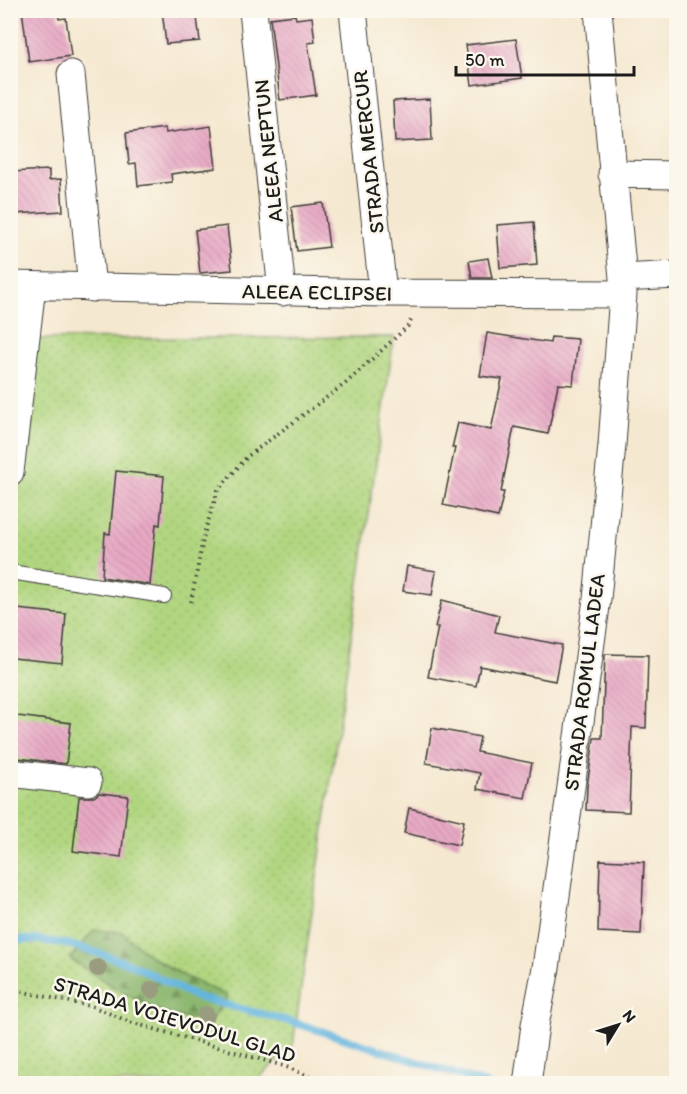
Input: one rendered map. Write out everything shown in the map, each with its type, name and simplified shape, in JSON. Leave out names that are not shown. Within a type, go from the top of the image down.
[{"type":"street","name":"ALEEA NEPTUN","points":[[253,10],[282,292]]},
{"type":"street","name":"STRADA MERCUR","points":[[353,10],[383,293]]},
{"type":"street","name":"STRADA ROMUL LADEA","points":[[527,1083],[546,968],[597,598],[612,445],[623,286],[598,10]]},
{"type":"street","points":[[71,74],[92,288]]},
{"type":"street","points":[[612,174],[676,175]]},
{"type":"street","points":[[623,286],[676,275]]},
{"type":"street","name":"ALEEA ECLIPSEI","points":[[21,286],[427,294],[623,286]]},
{"type":"street","points":[[10,472],[21,286]]},
{"type":"street","points":[[10,773],[88,782]]},
{"type":"lane","points":[[10,572],[164,596]]},
{"type":"path","points":[[191,602],[204,534],[218,490],[248,456],[346,383],[408,326],[427,294]]},
{"type":"path","name":"STRADA VOIEVODUL GLAD","points":[[10,989],[94,1007],[130,1022],[284,1066],[329,1083]]},
{"type":"green space","points":[[394,337],[293,1045],[254,1083],[11,1083],[10,339]]},
{"type":"green space","points":[[94,930],[122,932],[150,956],[186,977],[228,996],[211,1021],[174,1016],[149,1006],[70,959]]},
{"type":"building","points":[[22,10],[58,10],[59,19],[66,18],[71,56],[29,62]]},
{"type":"building","points":[[162,10],[196,10],[200,41],[166,44]]},
{"type":"building","points":[[295,15],[296,19],[312,17],[315,42],[308,43],[316,95],[280,100],[270,18]]},
{"type":"building","points":[[516,39],[522,78],[472,85],[466,45]]},
{"type":"building","points":[[430,99],[432,140],[395,142],[393,101]]},
{"type":"building","points":[[211,126],[216,168],[171,174],[172,182],[138,186],[136,163],[129,164],[126,133],[165,128],[166,133]]},
{"type":"building","points":[[49,170],[49,180],[61,179],[63,211],[13,214],[10,172]]},
{"type":"building","points":[[323,203],[329,247],[297,251],[291,207]]},
{"type":"building","points":[[534,222],[537,265],[500,268],[497,225]]},
{"type":"building","points":[[227,226],[232,270],[200,273],[195,230]]},
{"type":"building","points":[[488,258],[492,278],[472,278],[469,261]]},
{"type":"building","points":[[487,333],[550,343],[551,337],[578,339],[573,385],[558,384],[548,434],[514,427],[498,517],[443,505],[458,423],[491,430],[502,379],[480,376]]},
{"type":"building","points":[[116,471],[164,476],[160,525],[156,524],[150,585],[102,577],[105,533],[110,534]]},
{"type":"building","points":[[407,566],[436,571],[432,595],[403,591]]},
{"type":"building","points":[[442,600],[499,615],[495,632],[562,645],[555,681],[480,666],[476,686],[428,677],[438,627],[435,627]]},
{"type":"building","points":[[17,609],[66,614],[62,663],[13,658]]},
{"type":"building","points":[[605,654],[648,655],[646,728],[632,727],[629,812],[586,810],[594,738],[602,738]]},
{"type":"building","points":[[10,715],[71,723],[66,764],[10,757]]},
{"type":"building","points":[[432,728],[480,737],[477,752],[532,763],[525,798],[477,789],[480,773],[426,763]]},
{"type":"building","points":[[99,793],[128,796],[121,857],[73,851],[79,797],[94,797]]},
{"type":"building","points":[[409,808],[464,821],[459,845],[404,833]]},
{"type":"building","points":[[600,860],[644,862],[641,934],[598,932]]},
{"type":"waterway","points":[[10,940],[39,940],[67,944],[98,953],[133,965],[196,997],[296,1023],[486,1084]]}]
